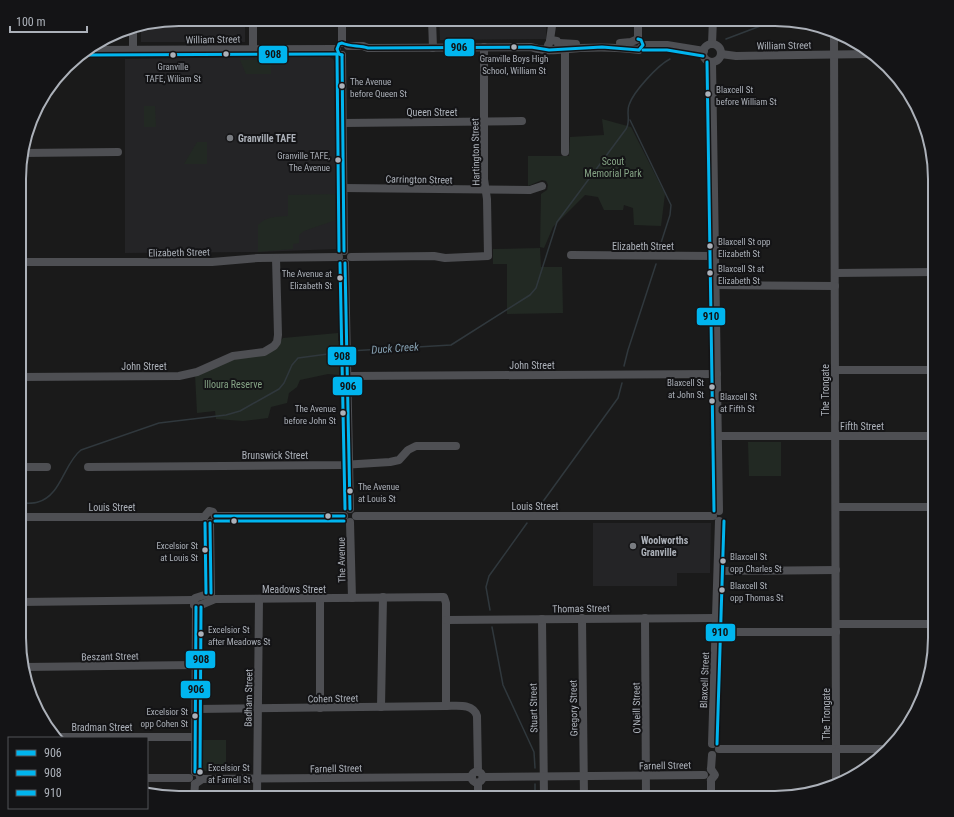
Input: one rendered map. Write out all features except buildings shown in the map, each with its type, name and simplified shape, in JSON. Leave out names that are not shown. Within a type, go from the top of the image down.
[{"type":"street","points":[[253,26],[253,49]]},
{"type":"street","points":[[342,26],[343,188],[350,509]]},
{"type":"street","points":[[432,26],[433,48]]},
{"type":"street","points":[[553,26],[565,152]]},
{"type":"street","points":[[637,44],[638,26]]},
{"type":"street","points":[[712,44],[713,26]]},
{"type":"street","points":[[133,33],[133,50]]},
{"type":"street","name":"The Trongate","points":[[834,38],[836,778]]},
{"type":"street","name":"William Street","points":[[97,50],[343,49],[363,51],[368,48],[531,47],[623,43],[667,44],[704,51]]},
{"type":"street","points":[[712,44],[719,47],[721,54],[718,60],[712,62],[706,59],[704,51],[706,47],[712,44]]},
{"type":"street","name":"Hartington Street","points":[[484,47],[485,190],[488,256]]},
{"type":"street","name":"William Street","points":[[721,54],[736,56],[863,54]]},
{"type":"street","name":"Blaxcell Street","points":[[712,62],[718,436],[718,571],[712,744]]},
{"type":"street","name":"Queen Street","points":[[342,122],[522,121]]},
{"type":"street","points":[[28,153],[118,152]]},
{"type":"street","name":"Carrington Street","points":[[343,188],[530,190],[542,186]]},
{"type":"street","name":"Elizabeth Street","points":[[571,255],[714,256]]},
{"type":"street","name":"Elizabeth Street","points":[[26,262],[212,262],[276,258],[434,256],[445,258],[488,256]]},
{"type":"street","name":"John Street","points":[[26,377],[179,376],[197,372],[233,356],[264,352],[274,346],[277,342],[276,258]]},
{"type":"street","points":[[835,273],[928,272]]},
{"type":"street","points":[[715,285],[835,286]]},
{"type":"street","points":[[835,370],[928,370]]},
{"type":"street","name":"John Street","points":[[347,376],[717,374]]},
{"type":"street","name":"Fifth Street","points":[[718,436],[928,436]]},
{"type":"street","name":"Brunswick Street","points":[[88,467],[349,464],[390,462],[399,460],[408,450],[416,446],[456,446]]},
{"type":"street","points":[[26,467],[47,467]]},
{"type":"street","points":[[836,507],[928,507]]},
{"type":"street","points":[[350,509],[354,510],[353,519],[345,519],[345,512],[350,509]]},
{"type":"street","name":"Louis Street","points":[[26,517],[210,519],[344,516]]},
{"type":"street","name":"Louis Street","points":[[353,519],[717,516]]},
{"type":"street","points":[[26,602],[195,604],[213,596],[210,519]]},
{"type":"street","name":"The Avenue","points":[[352,598],[353,519]]},
{"type":"street","points":[[718,571],[836,570]]},
{"type":"street","name":"Meadows Street","points":[[213,596],[259,599],[444,597],[446,600],[446,620]]},
{"type":"street","points":[[382,707],[383,597]]},
{"type":"street","points":[[320,598],[320,708]]},
{"type":"street","name":"Badham Street","points":[[257,791],[259,599]]},
{"type":"street","points":[[194,791],[196,709],[195,604]]},
{"type":"street","name":"Thomas Street","points":[[446,620],[542,618],[716,618]]},
{"type":"street","name":"Stuart Street","points":[[542,618],[544,791]]},
{"type":"street","name":"Gregory Street","points":[[582,618],[584,791]]},
{"type":"street","name":"O'Neill Street","points":[[645,618],[646,791]]},
{"type":"street","points":[[446,620],[446,706]]},
{"type":"street","points":[[716,632],[928,624]]},
{"type":"street","name":"Beszant Street","points":[[29,667],[196,665]]},
{"type":"street","name":"Cohen Street","points":[[196,709],[471,707],[476,712],[477,716],[478,777]]},
{"type":"street","name":"Bradman Street","points":[[62,737],[195,737]]},
{"type":"street","points":[[710,791],[709,775],[712,755],[708,749],[712,744],[717,745],[719,749]]},
{"type":"street","points":[[719,749],[880,749]]},
{"type":"street","points":[[712,755],[717,754],[719,749]]},
{"type":"street","name":"Farnell Street","points":[[148,778],[257,779],[709,775]]},
{"type":"street","points":[[478,777],[478,791]]},
{"type":"shaded area","points":[[245,26],[245,42],[141,42],[141,31],[159,27]]},
{"type":"shaded area","points":[[439,26],[546,26],[546,39],[440,40]]},
{"type":"shaded area","name":"Granville TAFE","points":[[328,56],[333,59],[335,63],[337,249],[258,252],[125,253],[125,59]]},
{"type":"shaded area","points":[[593,523],[711,523],[710,573],[677,573],[677,586],[593,586]]},
{"type":"green space","points":[[271,59],[271,74],[246,74],[240,60]]},
{"type":"green space","points":[[144,106],[155,106],[156,127],[144,127]]},
{"type":"green space","name":"Scout Memorial Park","points":[[602,119],[631,127],[665,194],[661,226],[634,225],[633,208],[624,205],[623,210],[604,210],[598,197],[585,195],[553,227],[544,248],[540,247],[541,194],[547,190],[548,185],[546,181],[542,180],[528,186],[528,156],[569,156],[570,137],[604,135]]},
{"type":"green space","points":[[197,142],[207,142],[207,164],[184,164]]},
{"type":"green space","points":[[335,194],[336,220],[304,231],[299,235],[299,243],[293,244],[293,249],[258,252],[258,225],[268,218],[288,216],[288,195]]},
{"type":"green space","points":[[540,248],[541,267],[562,267],[563,313],[507,314],[507,264],[493,264],[493,249]]},
{"type":"green space","name":"Illoura Reserve","points":[[338,333],[338,341],[341,341],[339,375],[328,374],[300,380],[297,387],[289,393],[287,403],[271,407],[268,418],[243,421],[216,419],[215,411],[197,413],[195,374],[226,362],[276,347],[283,338]]},
{"type":"green space","points":[[748,442],[781,442],[781,476],[749,476]]},
{"type":"green space","points":[[203,740],[226,740],[226,771],[205,771],[203,768]]},
{"type":"waterway","name":"Duck Creek","points":[[726,39],[760,26]]},
{"type":"waterway","name":"Duck Creek","points":[[349,351],[451,345],[530,295],[536,288],[557,222],[626,129],[628,123],[629,105],[635,93],[653,73],[670,59]]},
{"type":"waterway","points":[[630,120],[671,205],[670,215],[659,249]]},
{"type":"waterway","points":[[624,366],[656,264]]},
{"type":"waterway","name":"Duck Creek","points":[[26,503],[36,503],[46,499],[52,493],[70,463],[81,450],[159,423],[226,415],[240,411],[279,389],[284,383],[292,365],[298,358],[343,352]]},
{"type":"waterway","points":[[539,507],[618,398],[622,383]]},
{"type":"waterway","points":[[490,610],[486,587],[489,576],[527,523]]},
{"type":"waterway","points":[[492,627],[503,685],[534,752],[535,768]]},
{"type":"waterway","points":[[535,784],[535,791]]},
{"type":"transit line","name":"906","points":[[342,55],[339,54],[337,49],[339,44],[342,43],[368,48],[531,47],[549,50],[602,47],[639,50],[643,45],[641,40],[638,39]]},
{"type":"transit line","name":"910","points":[[643,50],[667,50],[703,56]]},
{"type":"transit line","name":"908","points":[[90,55],[337,54]]},
{"type":"transit line","name":"908","points":[[337,55],[339,251]]},
{"type":"transit line","name":"906","points":[[342,55],[344,251]]},
{"type":"transit line","name":"910","points":[[707,62],[714,511]]},
{"type":"transit line","name":"908","points":[[340,263],[345,509]]},
{"type":"transit line","name":"906","points":[[345,263],[350,509]]},
{"type":"transit line","name":"906","points":[[215,516],[344,516]]},
{"type":"transit line","name":"908","points":[[215,521],[344,521]]},
{"type":"transit line","name":"910","points":[[717,744],[724,521]]},
{"type":"transit line","name":"908","points":[[205,523],[206,593]]},
{"type":"transit line","name":"906","points":[[210,523],[211,593]]},
{"type":"transit line","name":"906","points":[[195,772],[196,607]]},
{"type":"transit line","name":"908","points":[[200,772],[201,607]]},
{"type":"place","name":"Granville Boys High School, William St","points":[[514,47]]},
{"type":"place","name":"Granville TAFE, Wiliam St","points":[[173,55]]},
{"type":"place","name":"The Avenue before Queen St","points":[[342,86]]},
{"type":"place","name":"Blaxcell St before William St","points":[[708,94]]},
{"type":"place","name":"Granville TAFE","points":[[230,138]]},
{"type":"place","name":"Granville TAFE, The Avenue","points":[[338,160]]},
{"type":"place","name":"Blaxcell St opp Elizabeth St","points":[[710,246]]},
{"type":"place","name":"Blaxcell St at Elizabeth St","points":[[710,273]]},
{"type":"place","name":"The Avenue at Elizabeth St","points":[[340,278]]},
{"type":"place","name":"Blaxcell St at John St","points":[[712,387]]},
{"type":"place","name":"Blaxcell St at Fifth St","points":[[712,401]]},
{"type":"place","name":"The Avenue before John St","points":[[343,413]]},
{"type":"place","name":"The Avenue at Louis St","points":[[350,491]]},
{"type":"place","name":"Woolworths Granville","points":[[633,546]]},
{"type":"place","name":"Excelsior St at Louis St","points":[[205,550]]},
{"type":"place","name":"Blaxcell St opp Charles St","points":[[723,561]]},
{"type":"place","name":"Blaxcell St opp Thomas St","points":[[722,590]]},
{"type":"place","name":"Excelsior St after Meadows St","points":[[201,634]]},
{"type":"place","name":"Excelsior St opp Cohen St","points":[[195,716]]},
{"type":"place","name":"Excelsior St at Farnell St","points":[[200,772]]}]
